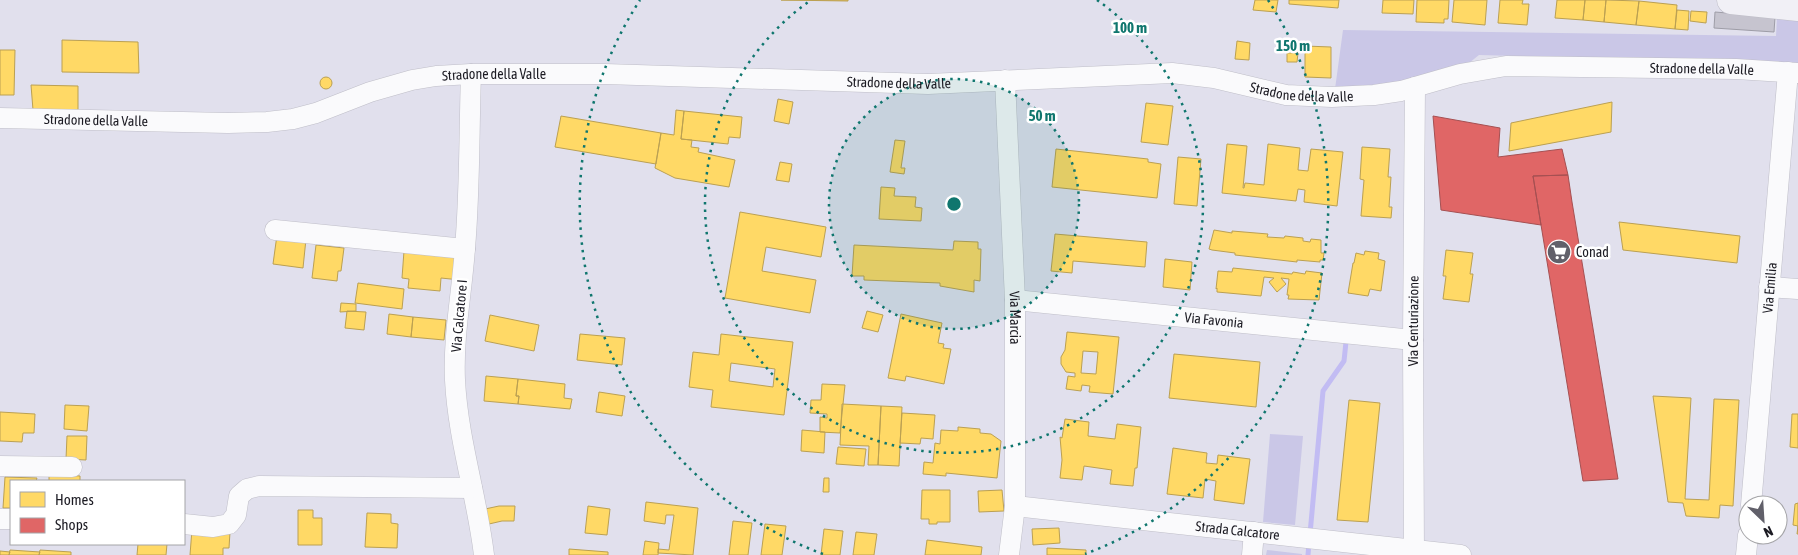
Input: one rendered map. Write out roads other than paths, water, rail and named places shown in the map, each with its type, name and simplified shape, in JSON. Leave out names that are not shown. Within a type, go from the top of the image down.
[{"type":"street","points":[[1731,0],[1798,7]]},
{"type":"street","name":"Stradone della Valle","points":[[0,118],[218,123],[274,122],[316,113],[370,92],[412,80],[436,76],[471,74],[605,74],[912,84],[1172,73],[1214,78],[1286,95],[1320,97],[1374,95],[1415,87],[1466,73],[1516,66],[1731,69],[1793,73]]},
{"type":"street","name":"Via Emilia","points":[[1752,495],[1769,287],[1793,73]]},
{"type":"street","name":"Via Calcatore I","points":[[471,74],[465,249],[455,343],[455,377],[460,432],[484,555]]},
{"type":"street","name":"Via Marcia","points":[[1005,80],[1015,300],[1015,506],[1009,555]]},
{"type":"street","name":"Via Centuriazione","points":[[1414,552],[1415,87]]},
{"type":"street","points":[[275,230],[465,249]]},
{"type":"street","points":[[1769,287],[1798,289]]},
{"type":"street","name":"Via Favonia","points":[[1015,300],[1413,340]]},
{"type":"street","points":[[0,466],[72,467]]},
{"type":"street","points":[[185,524],[213,527],[229,524],[236,515],[239,496],[247,489],[259,486],[472,488]]},
{"type":"street","name":"Strada Calcatore","points":[[1015,506],[1309,538],[1414,552],[1461,555]]},
{"type":"street","points":[[1252,555],[1254,532]]},
{"type":"waterway","points":[[1310,534],[1323,391],[1344,361],[1346,342]]},
{"type":"waterway","points":[[1308,555],[1309,543]]},
{"type":"place","name":"Conad","points":[[1559,252]]}]
